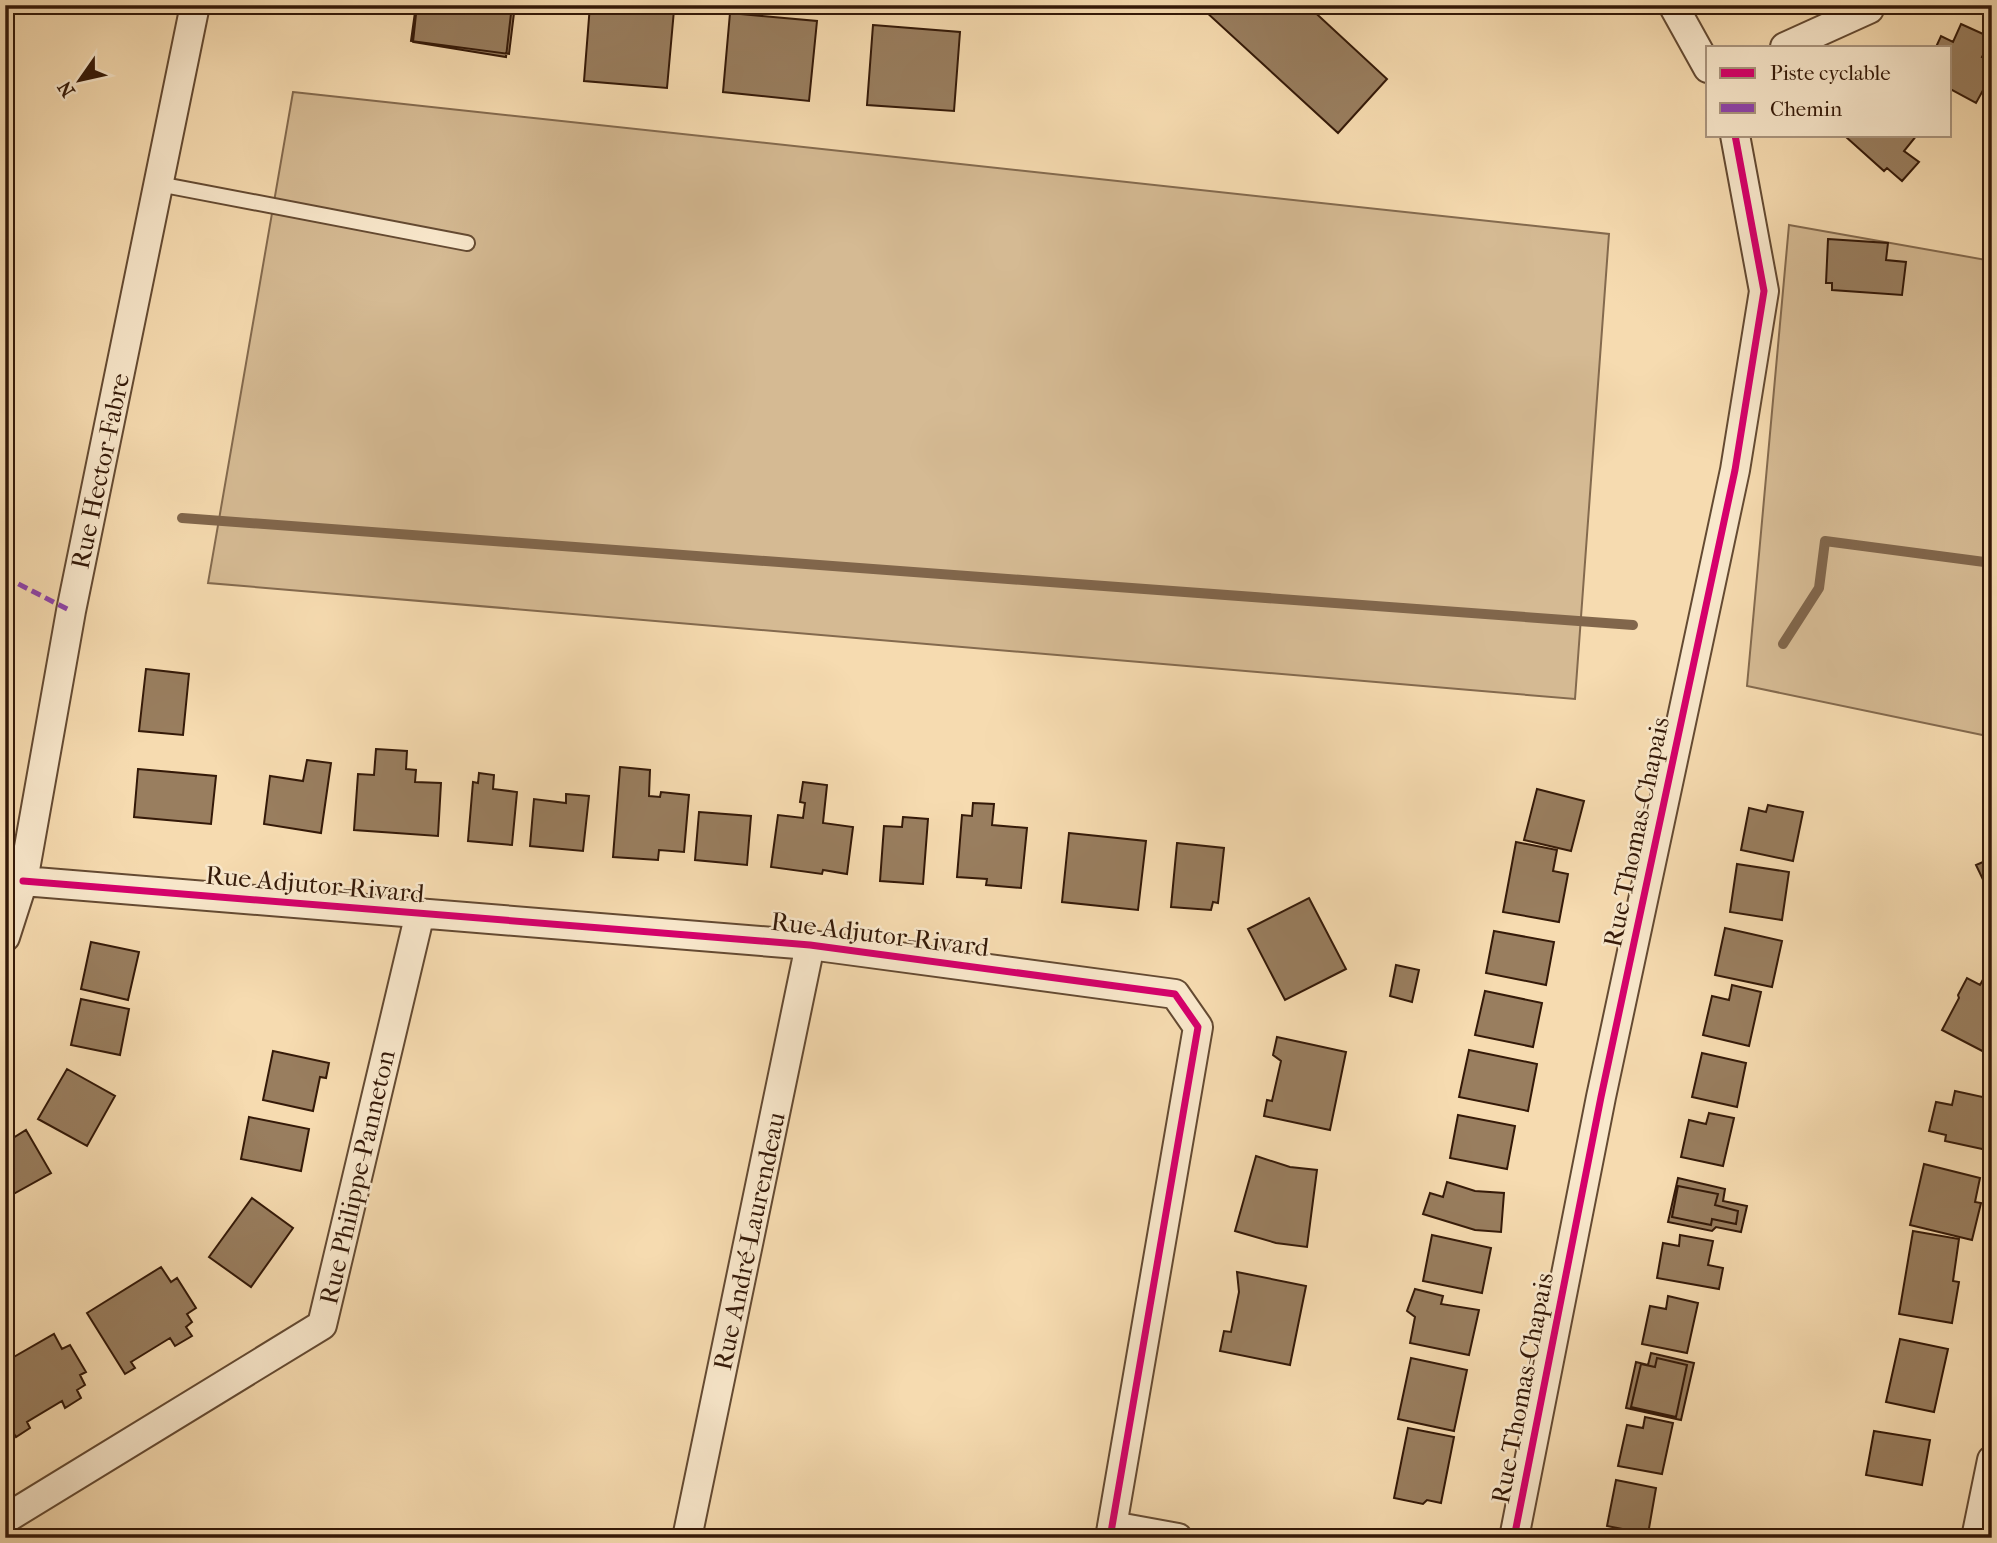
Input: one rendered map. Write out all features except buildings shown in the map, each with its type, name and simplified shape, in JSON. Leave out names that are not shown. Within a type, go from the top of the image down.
[{"type":"street","name":"Rue Hector-Fabre","points":[[5,937],[23,881],[71,611],[195,5]]},
{"type":"street","points":[[1673,5],[1706,64]]},
{"type":"street","points":[[1786,46],[1869,9],[1870,5]]},
{"type":"street","name":"Rue Thomas-Chapais","points":[[1514,1538],[1604,1084],[1735,470],[1764,291],[1735,136]]},
{"type":"street","name":"Rue Adjutor-Rivard","points":[[23,881],[810,944],[1175,994],[1198,1027],[1111,1532]]},
{"type":"street","name":"Rue Philippe-Panneton","points":[[5,1519],[322,1325],[420,913]]},
{"type":"street","name":"Rue André-Laurendeau","points":[[687,1538],[810,944]]},
{"type":"street","points":[[1976,1538],[1992,1460]]},
{"type":"street","points":[[1111,1532],[1178,1538]]},
{"type":"lane","points":[[159,184],[467,243]]},
{"type":"shaded area","points":[[293,92],[1609,234],[1575,699],[208,583]]},
{"type":"shaded area","points":[[1789,225],[1992,261],[1992,455],[1986,501],[1992,502],[1992,737],[1747,686]]},
{"type":"waterway","points":[[182,518],[1633,625]]},
{"type":"waterway","points":[[1783,644],[1819,588],[1825,541],[1992,563]]},
{"type":"marked path","points":[[5,577],[71,611]]},
{"type":"cycle path","points":[[1514,1538],[1601,1097],[1735,470],[1764,291],[1735,136]]},
{"type":"cycle path","points":[[23,881],[810,945],[1175,994],[1198,1027],[1110,1538]]}]
